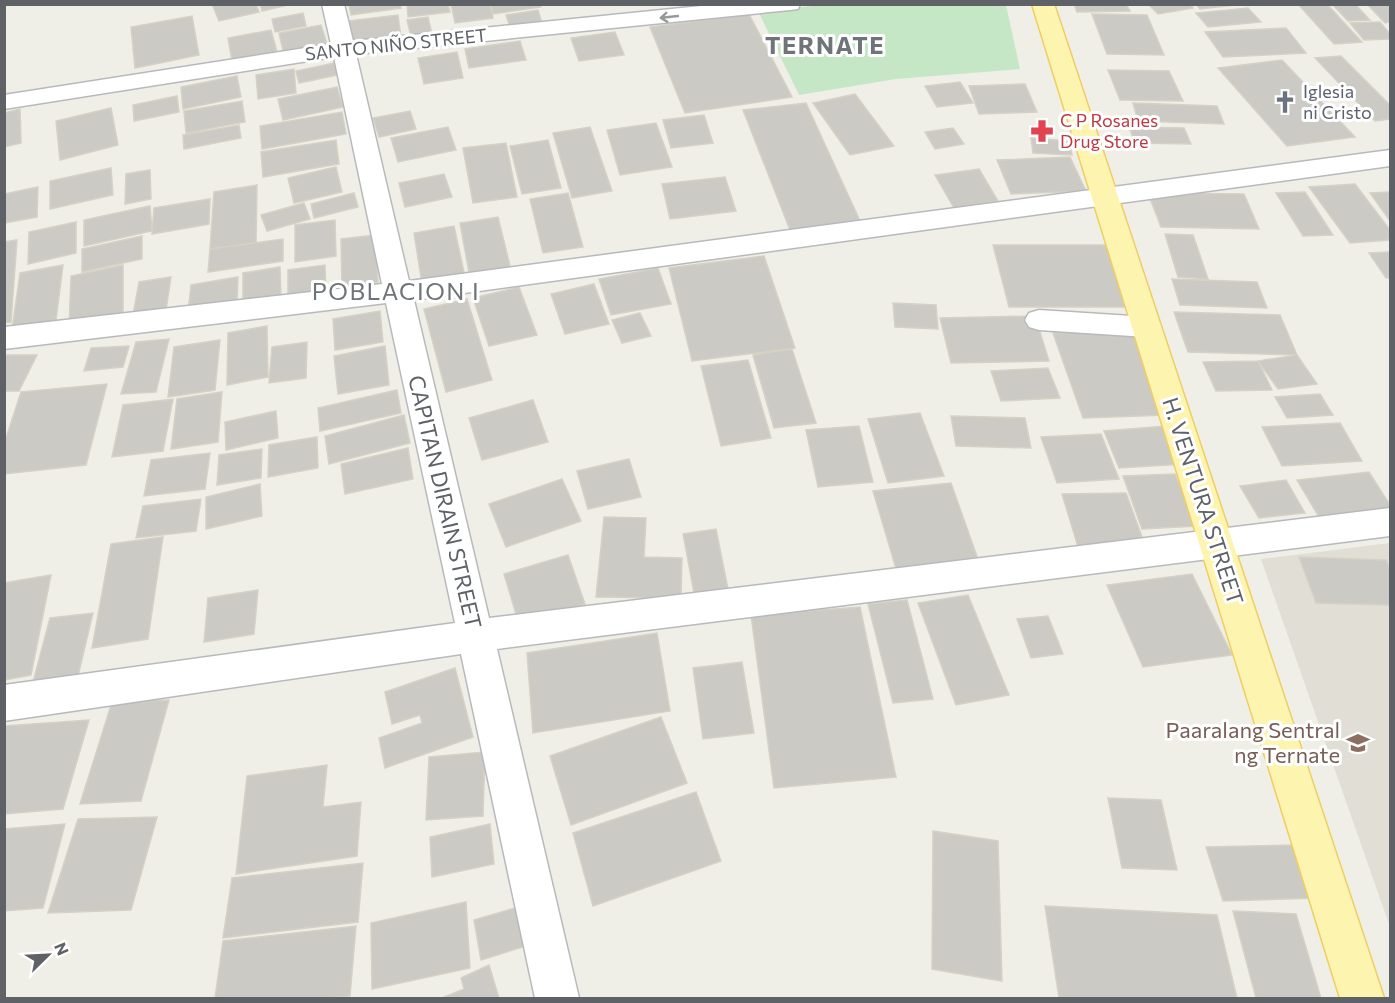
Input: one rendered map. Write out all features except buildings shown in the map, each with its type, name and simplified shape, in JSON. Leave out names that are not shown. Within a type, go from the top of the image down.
[{"type":"main road","name":"H. VENTURA STREET","points":[[1043,4],[1362,999]]},
{"type":"street","name":"CAPITAN DIRAIN STREET","points":[[333,4],[556,999]]},
{"type":"street","points":[[545,4],[548,29]]},
{"type":"street","name":"SANTO NIÑO STREET","points":[[4,102],[343,49],[790,4]]},
{"type":"street","points":[[4,338],[397,292],[1390,158]]},
{"type":"street","points":[[1039,320],[1147,327]]},
{"type":"street","points":[[4,703],[475,636],[1390,522]]},
{"type":"shaded area","name":"Paaralang Sentral ng Ternate","points":[[1390,543],[1390,927],[1261,559]]},
{"type":"green space","points":[[833,4],[1006,5],[1020,69],[896,79],[799,95],[758,11]]},
{"type":"place","name":"Iglesia ni Cristo","points":[[1285,102]]},
{"type":"place","name":"C P Rosanes Drug Store","points":[[1042,131]]},
{"type":"place","name":"Paaralang Sentral ng Ternate","points":[[1358,743]]},
{"type":"district","name":"TERNATE","points":[[825,46]]},
{"type":"district","name":"POBLACION I","points":[[396,292]]}]
